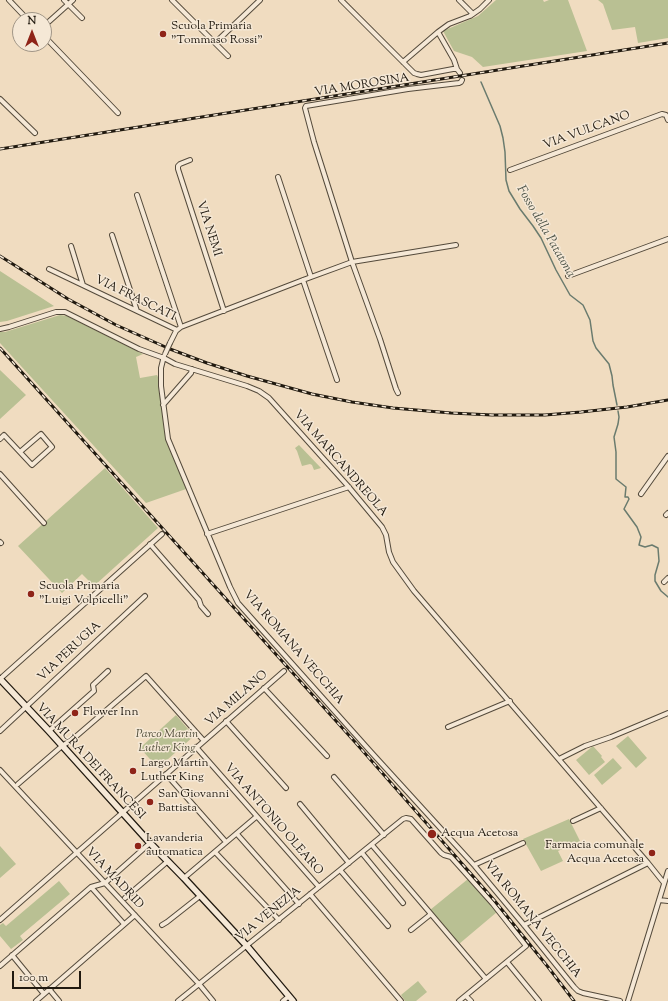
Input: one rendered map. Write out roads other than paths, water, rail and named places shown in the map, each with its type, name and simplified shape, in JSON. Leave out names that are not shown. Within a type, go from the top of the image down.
[{"type":"street","points":[[9,0],[20,12]]},
{"type":"street","points":[[64,0],[82,18]]},
{"type":"street","points":[[52,19],[73,0]]},
{"type":"street","points":[[172,0],[228,56]]},
{"type":"street","points":[[215,43],[260,0]]},
{"type":"street","points":[[342,0],[411,71],[418,75],[457,69]]},
{"type":"street","points":[[459,0],[473,14]]},
{"type":"street","points":[[402,62],[449,24],[468,17],[480,9],[489,0]]},
{"type":"street","points":[[438,32],[460,73]]},
{"type":"street","points":[[52,44],[118,113]]},
{"type":"street","name":"VIA MOROSINA","points":[[398,393],[352,262],[314,142],[305,107],[308,105],[408,88],[459,83],[462,80]]},
{"type":"street","points":[[0,99],[35,133]]},
{"type":"street","name":"VIA VULCANO","points":[[510,170],[662,114],[666,115],[668,120]]},
{"type":"street","name":"VIA NEMI","points":[[190,160],[179,164],[178,170],[224,311]]},
{"type":"street","points":[[278,177],[311,277]]},
{"type":"street","points":[[137,194],[179,329]]},
{"type":"street","points":[[112,235],[137,311]]},
{"type":"street","points":[[568,276],[668,239]]},
{"type":"street","points":[[164,356],[179,329],[303,280],[352,262],[456,245]]},
{"type":"street","name":"VIA FRASCATI","points":[[71,246],[83,285]]},
{"type":"street","name":"VIA FRASCATI","points":[[49,269],[137,311],[179,329]]},
{"type":"street","points":[[303,280],[336,380]]},
{"type":"street","name":"VIA MARCANDREOLA","points":[[0,329],[54,312],[63,311],[151,354],[164,356],[175,364],[247,386],[266,396],[276,405],[299,433],[349,487],[384,531],[388,541],[390,557],[414,590],[648,863],[664,884]]},
{"type":"street","name":"VIA ROMANA VECCHIA","points":[[164,356],[161,368],[161,386],[168,439],[232,592],[241,607],[474,866],[576,990],[583,993],[620,1001]]},
{"type":"street","points":[[161,368],[168,364],[175,364]]},
{"type":"street","points":[[163,405],[192,370]]},
{"type":"street","points":[[0,438],[4,434],[20,452],[32,465],[52,447],[41,434],[20,452]]},
{"type":"street","points":[[641,494],[668,456]]},
{"type":"street","points":[[0,474],[44,523]]},
{"type":"street","points":[[207,534],[349,487]]},
{"type":"street","points":[[0,679],[162,534]]},
{"type":"street","points":[[150,544],[199,600],[201,606],[208,614]]},
{"type":"street","points":[[664,582],[668,578]]},
{"type":"street","name":"VIA PERUGIA","points":[[26,708],[145,596]]},
{"type":"street","points":[[49,731],[94,691],[92,686],[108,671]]},
{"type":"street","name":"VIA MILANO","points":[[0,920],[284,671]]},
{"type":"street","points":[[18,784],[146,676],[204,741]]},
{"type":"street","name":"VIA MURA DEI FRANCESI","points":[[0,679],[246,946],[291,999]]},
{"type":"street","points":[[264,688],[327,756]]},
{"type":"street","points":[[448,727],[510,701]]},
{"type":"street","points":[[0,731],[26,708]]},
{"type":"street","points":[[559,759],[585,746],[611,737],[668,713]]},
{"type":"street","points":[[226,721],[286,788]]},
{"type":"street","name":"VIA ANTONIO OLEARO","points":[[196,748],[319,887]]},
{"type":"street","name":"VIA MADRID","points":[[0,770],[214,1001]]},
{"type":"street","points":[[166,774],[226,842]]},
{"type":"street","points":[[334,777],[384,835]]},
{"type":"street","points":[[300,804],[349,863]]},
{"type":"street","points":[[573,821],[601,808]]},
{"type":"street","points":[[184,878],[256,817]]},
{"type":"street","name":"VIA VENEZIA","points":[[178,1001],[406,818],[411,820],[441,854],[451,857],[493,904],[526,946],[507,962]]},
{"type":"street","points":[[236,834],[299,904]]},
{"type":"street","points":[[0,966],[91,887],[105,883],[150,843]]},
{"type":"street","name":"VIA ROMANA VECCHIA","points":[[474,866],[523,843]]},
{"type":"street","points":[[372,845],[486,979]]},
{"type":"street","points":[[215,852],[279,920]]},
{"type":"street","points":[[362,853],[403,903]]},
{"type":"street","points":[[125,898],[168,861]]},
{"type":"street","points":[[524,925],[648,863]]},
{"type":"street","points":[[340,870],[388,926]]},
{"type":"street","points":[[628,1001],[668,871]]},
{"type":"street","name":"VIA MADRID","points":[[91,887],[124,924]]},
{"type":"street","points":[[310,894],[400,1001]]},
{"type":"street","points":[[162,925],[200,896]]},
{"type":"street","points":[[659,900],[668,901]]},
{"type":"street","points":[[411,930],[431,914]]},
{"type":"street","points":[[36,1001],[135,915]]},
{"type":"street","points":[[12,956],[44,994]]},
{"type":"street","points":[[459,1001],[507,962],[539,1001]]},
{"type":"street","points":[[49,990],[59,1001]]},
{"type":"street","points":[[466,996],[471,1001]]},
{"type":"street","points":[[284,1001],[291,999]]},
{"type":"waterway","name":"Fosso della Patatona","points":[[481,82],[500,126],[505,152],[506,180],[509,191],[541,238],[570,295],[583,305],[590,320],[593,341],[596,348],[609,364],[617,405]]},
{"type":"waterway","name":"Fosso della Patatona","points":[[618,411],[618,424],[614,437],[616,452],[616,479],[626,487],[625,497],[628,497],[629,499],[624,509],[637,527],[641,537],[639,545],[645,547],[652,545],[658,548],[659,561],[655,581],[661,591],[668,597]]},
{"type":"railway","points":[[0,149],[668,43]]},
{"type":"railway","points":[[0,256],[68,299],[116,325],[170,349],[247,376],[312,394],[393,408],[492,415],[545,415],[581,412],[627,407],[668,400]]},
{"type":"railway","points":[[0,348],[355,742],[494,900],[574,1001]]},
{"type":"place","name":"Scuola Primaria \"Tommaso Rossi\"","points":[[163,34]]},
{"type":"place","name":"Scuola Primaria \"Luigi Volpicelli\"","points":[[31,594]]},
{"type":"place","name":"Flower Inn","points":[[75,713]]},
{"type":"place","name":"Largo Martin Luther King","points":[[133,771]]},
{"type":"place","name":"San Giovanni Battista","points":[[150,802]]},
{"type":"place","name":"Acqua Acetosa","points":[[432,834]]},
{"type":"place","name":"Lavanderia automatica","points":[[138,846]]},
{"type":"place","name":"Farmacia comunale Acqua Acetosa","points":[[652,853]]},
{"type":"park label","name":"Parco Martin Luther King","points":[[167,742]]}]
